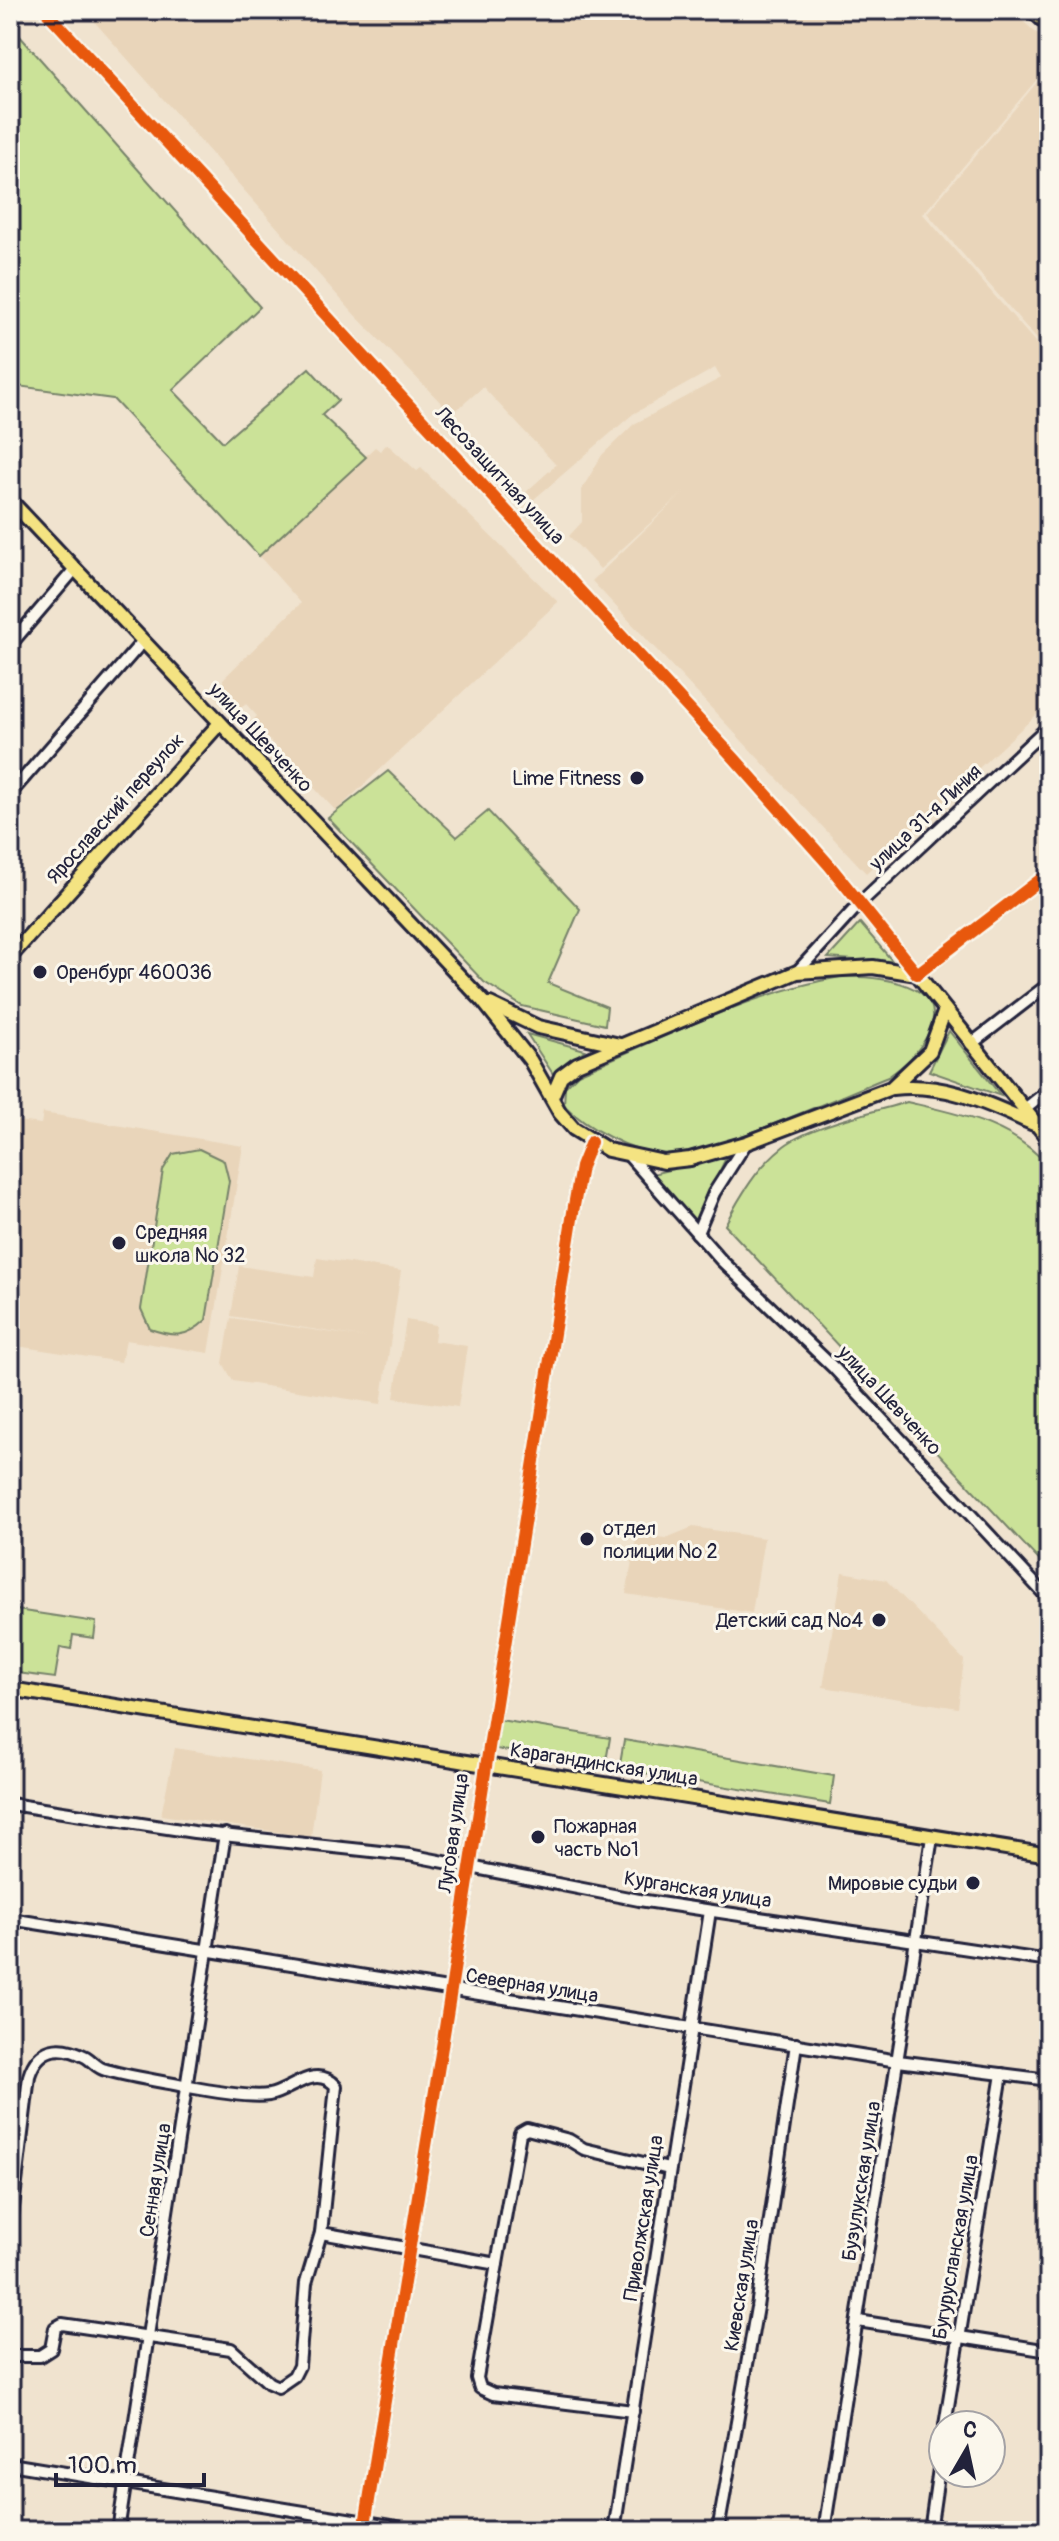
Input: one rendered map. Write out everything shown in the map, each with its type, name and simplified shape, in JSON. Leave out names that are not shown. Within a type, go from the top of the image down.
[{"type":"main road","points":[[1032,10],[1049,26]]},
{"type":"main road","name":"улица Шевченко","points":[[11,503],[483,1001],[518,1043],[560,1113],[591,1142]]},
{"type":"main road","name":"Ярославский переулок","points":[[10,957],[220,723]]},
{"type":"main road","points":[[552,1097],[566,1071],[797,972],[873,967],[917,974],[1049,1140]]},
{"type":"main road","name":"улица Шевченко","points":[[483,1001],[538,1027],[621,1045]]},
{"type":"main road","points":[[891,1088],[930,1051],[945,1010]]},
{"type":"main road","points":[[591,1142],[630,1157],[675,1162],[746,1143],[891,1088],[921,1084],[953,1090],[1037,1125]]},
{"type":"main road","name":"Карагандинская улица","points":[[10,1689],[1049,1855]]},
{"type":"street","name":"Лесозащитная улица","points":[[45,10],[713,735],[861,902],[917,974]]},
{"type":"street","points":[[10,645],[75,569]]},
{"type":"street","points":[[10,794],[143,641]]},
{"type":"street","name":"улица 31-я Линия","points":[[797,972],[861,902],[1048,729]]},
{"type":"street","points":[[917,974],[1049,873]]},
{"type":"street","points":[[971,1044],[1049,984]]},
{"type":"street","points":[[1025,1109],[1049,1090]]},
{"type":"street","name":"Луговая улица","points":[[365,2527],[452,1991],[483,1764],[574,1206],[581,1167],[591,1142]]},
{"type":"street","points":[[697,1233],[725,1174],[746,1143]]},
{"type":"street","name":"улица Шевченко","points":[[630,1157],[697,1233],[834,1368],[1049,1599]]},
{"type":"street","name":"Курганская улица","points":[[10,1804],[225,1834],[409,1855],[710,1911],[1049,1961]]},
{"type":"street","name":"Сенная улица","points":[[118,2531],[225,1834]]},
{"type":"street","name":"Бузулукская улица","points":[[824,2531],[932,1837]]},
{"type":"street","name":"Приволжская улица","points":[[614,2531],[710,1911]]},
{"type":"street","name":"Северная улица","points":[[10,1919],[691,2029],[898,2061],[1049,2080]]},
{"type":"street","name":"Киевская улица","points":[[718,2531],[757,2307],[796,2044]]},
{"type":"street","points":[[10,2232],[29,2076],[34,2060],[41,2053],[52,2050],[71,2052],[104,2070],[188,2087],[269,2095],[288,2084],[319,2077],[329,2079],[336,2086],[321,2233],[306,2283],[299,2366],[294,2376],[278,2387],[269,2383],[231,2349],[62,2324],[55,2328],[51,2349],[40,2356],[10,2356]]},
{"type":"street","name":"Бугурусланская улица","points":[[947,2409],[1002,2074]]},
{"type":"street","points":[[633,2411],[493,2394],[480,2388],[477,2378],[516,2141],[527,2129],[569,2140],[584,2149],[669,2169]]},
{"type":"street","points":[[321,2233],[497,2264]]},
{"type":"street","points":[[858,2321],[1049,2351]]},
{"type":"street","points":[[10,2464],[126,2482],[365,2527],[421,2531]]},
{"type":"street","points":[[930,2531],[936,2489]]},
{"type":"shaded area","points":[[84,10],[1010,10],[1049,44],[1049,65],[923,214],[1049,358],[1049,703],[866,873],[592,581],[684,492],[600,569],[569,536],[582,522],[582,489],[602,455],[634,424],[721,378],[715,368],[633,414],[533,500],[526,492],[556,465],[483,387],[452,414],[354,314]]},
{"type":"shaded area","points":[[1049,68],[1049,353],[927,213]]},
{"type":"shaded area","points":[[387,444],[417,471],[421,468],[558,602],[336,811],[252,722],[257,716],[246,704],[238,710],[224,692],[223,679],[301,603],[259,556],[375,447],[380,451]]},
{"type":"shaded area","name":"Средняя школа № 32","points":[[43,1113],[243,1146],[209,1353],[126,1340],[121,1362],[10,1345],[10,1120],[41,1124]]},
{"type":"shaded area","points":[[317,1258],[401,1271],[381,1404],[233,1381],[223,1363],[231,1318],[368,1338],[231,1316],[239,1266],[314,1277]]},
{"type":"shaded area","points":[[406,1320],[436,1325],[434,1341],[467,1346],[458,1407],[394,1398]]},
{"type":"shaded area","points":[[693,1527],[764,1538],[752,1613],[626,1594],[637,1535],[666,1538]]},
{"type":"shaded area","name":"Детский сад №4","points":[[842,1572],[886,1580],[964,1660],[958,1708],[823,1687]]},
{"type":"shaded area","points":[[175,1748],[320,1770],[311,1837],[161,1815]]},
{"type":"green space","points":[[10,25],[260,307],[173,390],[223,442],[309,368],[338,400],[322,415],[366,457],[259,556],[113,399],[10,385]]},
{"type":"green space","points":[[388,771],[457,837],[488,811],[580,909],[548,983],[607,1007],[605,1025],[522,1006],[484,982],[328,818]]},
{"type":"green space","points":[[860,923],[894,963],[828,958]]},
{"type":"green space","points":[[840,977],[872,978],[908,986],[921,993],[931,1004],[933,1018],[927,1036],[910,1059],[888,1077],[742,1136],[710,1146],[662,1154],[609,1137],[564,1105],[565,1087],[578,1074],[740,1005],[806,984]]},
{"type":"green space","points":[[949,1031],[1001,1096],[929,1071]]},
{"type":"green space","points":[[527,1034],[585,1050],[553,1074]]},
{"type":"green space","points":[[907,1102],[966,1117],[1002,1131],[1035,1152],[1049,1167],[1049,1571],[725,1225],[750,1182],[784,1146],[826,1125]]},
{"type":"green space","points":[[199,1149],[224,1161],[229,1181],[206,1320],[186,1333],[166,1334],[150,1329],[141,1309],[163,1170],[173,1154]]},
{"type":"green space","points":[[727,1156],[695,1222],[652,1174]]},
{"type":"green space","points":[[10,1609],[96,1622],[94,1638],[73,1635],[71,1649],[60,1647],[55,1678],[10,1672]]},
{"type":"green space","points":[[500,1720],[610,1738],[605,1767],[496,1749]]},
{"type":"green space","points":[[624,1740],[834,1776],[830,1804],[619,1769]]},
{"type":"cycle path","points":[[45,10],[734,758],[829,865],[917,974],[1049,873]]},
{"type":"cycle path","points":[[364,2531],[574,1206],[581,1167],[591,1142]]},
{"type":"place","name":"Lime Fitness","points":[[637,778]]},
{"type":"place","name":"Оренбург 460036","points":[[40,972]]},
{"type":"place","name":"Средняя школа № 32","points":[[119,1243]]},
{"type":"place","name":"отдел полиции № 2","points":[[587,1539]]},
{"type":"place","name":"Детский сад №4","points":[[879,1620]]},
{"type":"place","name":"Пожарная часть №1","points":[[538,1837]]},
{"type":"place","name":"Мировые судьи","points":[[973,1883]]}]
